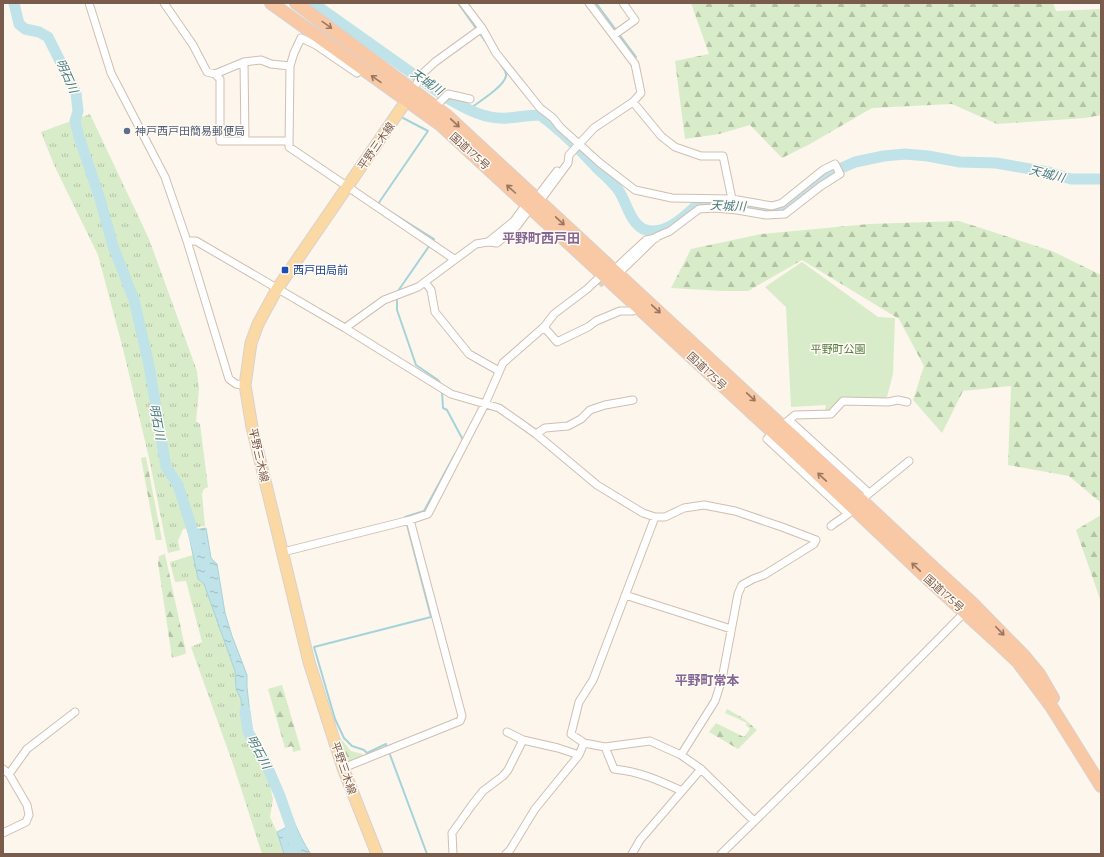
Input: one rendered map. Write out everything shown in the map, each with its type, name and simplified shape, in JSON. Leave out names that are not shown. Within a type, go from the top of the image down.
[{"type":"highway","name":"国道175号","points":[[271,3],[361,69],[442,125],[601,279],[782,426]]},
{"type":"highway","name":"国道175号","points":[[296,3],[414,89],[541,197],[782,426],[858,503],[936,570],[969,608],[1024,656],[1039,674],[1075,737],[1100,785]]},
{"type":"main road","name":"平野三木線","points":[[377,854],[344,768],[309,662],[252,427],[245,385],[251,343],[258,324],[277,288],[408,101],[414,89]]},
{"type":"street","points":[[89,3],[111,73],[165,177],[187,241],[229,379],[236,384],[245,385]]},
{"type":"street","points":[[164,3],[193,45],[207,72],[215,74],[220,79],[220,141],[289,141]]},
{"type":"street","points":[[463,3],[482,28],[496,53],[540,108],[553,118],[560,127],[600,163],[635,190],[672,198],[732,199],[772,206],[782,203],[823,170],[835,164],[840,174],[785,214],[766,215],[715,208],[699,209],[670,231],[656,238],[618,270]]},
{"type":"street","points":[[541,197],[568,163],[569,155],[594,128],[633,102],[641,92],[635,64],[589,3]]},
{"type":"street","points":[[614,35],[635,20],[623,3]]},
{"type":"street","points":[[414,89],[422,75],[435,62],[482,28]]},
{"type":"street","points":[[361,69],[357,73],[316,45],[301,38],[290,66],[289,147],[454,259]]},
{"type":"street","points":[[215,74],[244,62],[261,60],[271,64],[290,66]]},
{"type":"street","points":[[244,62],[246,141]]},
{"type":"street","points":[[436,107],[448,94],[470,99]]},
{"type":"street","points":[[633,102],[661,136],[675,147],[701,156],[723,156],[732,199]]},
{"type":"street","points":[[715,199],[715,208]]},
{"type":"street","points":[[344,328],[384,300],[418,287],[476,244],[488,242],[514,221],[526,208]]},
{"type":"street","points":[[187,241],[196,241],[344,328],[451,394],[499,408],[536,434],[597,484],[643,513],[655,517],[665,517],[684,508],[704,505],[735,510],[816,540],[814,544],[764,575],[742,585],[738,594],[730,629],[722,679],[715,701],[681,756]]},
{"type":"street","points":[[564,307],[575,305],[601,279]]},
{"type":"street","points":[[283,552],[410,520],[428,514],[485,404],[503,363],[544,327],[554,314],[601,279]]},
{"type":"street","points":[[425,282],[431,290],[435,312],[469,354],[499,372]]},
{"type":"street","points":[[544,327],[557,342],[588,327],[596,321],[620,311],[633,311],[637,307]]},
{"type":"street","points":[[536,434],[544,428],[568,426],[581,419],[590,410],[595,408],[634,400]]},
{"type":"street","points":[[858,503],[767,439],[795,415],[830,414],[843,401],[888,402],[898,400],[907,402]]},
{"type":"street","points":[[831,526],[909,461]]},
{"type":"street","points":[[655,517],[593,680],[579,702],[571,734],[584,743],[605,747],[650,741],[681,756],[701,768],[754,821]]},
{"type":"street","points":[[344,768],[460,721],[462,716],[410,520]]},
{"type":"street","points":[[625,595],[730,629]]},
{"type":"street","points":[[721,854],[882,696],[969,608]]},
{"type":"street","points":[[9,774],[27,749],[75,712]]},
{"type":"street","points":[[507,732],[523,740],[579,754]]},
{"type":"street","points":[[453,854],[452,833],[483,791],[503,776],[508,770],[523,740]]},
{"type":"street","points":[[506,854],[535,809],[579,754],[584,743]]},
{"type":"street","points":[[605,747],[614,769],[644,774],[682,791]]},
{"type":"street","points":[[632,854],[640,840],[701,768]]},
{"type":"street","points":[[3,769],[9,774],[27,805],[29,815],[26,822],[3,833]]},
{"type":"green space","points":[[691,3],[1053,3],[1056,11],[1101,9],[1101,115],[1085,118],[997,124],[952,104],[872,108],[810,144],[782,158],[750,125],[719,134],[685,139],[675,61],[709,54]]},
{"type":"green space","points":[[90,114],[149,239],[197,371],[199,389],[196,421],[200,424],[208,487],[204,489],[202,494],[205,526],[183,529],[178,541],[180,550],[168,553],[149,458],[123,349],[98,255],[54,165],[41,132]]},
{"type":"green space","points":[[959,221],[1052,251],[1101,275],[1101,503],[1069,476],[1008,465],[1011,386],[963,391],[942,433],[913,400],[924,366],[899,319],[802,260],[748,291],[671,288],[691,249],[761,234],[869,224]]},
{"type":"green space","name":"平野町公園","points":[[802,262],[878,317],[895,318],[893,374],[887,397],[883,400],[851,398],[830,410],[825,410],[826,405],[791,407],[786,307],[765,287]]},
{"type":"green space","points":[[146,457],[162,540],[156,540],[141,458]]},
{"type":"green space","points":[[1101,515],[1101,602],[1076,530]]},
{"type":"green space","points":[[165,554],[186,652],[185,654],[172,658],[158,563],[159,556]]},
{"type":"green space","points":[[193,555],[198,579],[204,584],[235,671],[236,689],[241,699],[242,714],[246,725],[246,740],[255,753],[269,782],[273,799],[270,817],[277,832],[284,854],[262,854],[234,767],[191,647],[202,642],[186,581],[175,582],[170,562]]},
{"type":"green space","points":[[282,685],[301,750],[293,752],[292,746],[285,748],[268,689]]},
{"type":"green space","points":[[727,709],[743,718],[757,730],[738,749],[709,732],[716,723],[744,737],[750,729],[746,725],[747,723],[725,713]]},
{"type":"green space","points":[[340,738],[351,751],[363,754],[360,758],[349,762]]},
{"type":"water","points":[[206,528],[211,558],[217,564],[225,613],[247,675],[251,724],[246,725],[242,714],[241,699],[236,689],[235,671],[204,584],[198,579],[188,531]]},
{"type":"water","points":[[291,819],[293,820],[303,842],[311,854],[284,854],[277,832],[285,828],[287,822]]},
{"type":"waterway","name":"明石川","points":[[14,3],[19,24],[25,29],[39,32],[48,37],[76,93],[78,111],[75,121],[79,137],[100,199],[113,246],[134,300],[149,365],[166,467],[178,485],[197,545]]},
{"type":"waterway","name":"天城川","points":[[313,3],[447,98],[461,106],[476,113],[500,118],[540,115],[570,140],[614,185],[619,191],[635,222],[646,230],[653,231],[671,226],[697,205],[735,204],[772,210],[783,209],[816,183],[835,171],[855,162],[884,156],[905,154],[928,156],[960,162],[996,163],[1048,172],[1071,179],[1101,179]]},
{"type":"waterway","points":[[458,3],[485,41]]},
{"type":"waterway","points":[[596,3],[616,30]]},
{"type":"waterway","points":[[619,34],[636,57]]},
{"type":"waterway","points":[[468,110],[495,90],[504,80],[506,73],[501,65]]},
{"type":"waterway","points":[[379,204],[428,131],[403,118]]},
{"type":"waterway","points":[[386,209],[434,239],[398,293]]},
{"type":"waterway","points":[[397,298],[397,310],[416,365],[438,380],[442,385]]},
{"type":"waterway","points":[[442,391],[443,408],[447,410],[463,440]]},
{"type":"waterway","points":[[387,748],[386,744],[367,753],[364,750],[352,746],[344,738],[335,719],[314,647],[431,617],[405,517],[424,511],[455,454]]},
{"type":"waterway","name":"明石川","points":[[245,711],[248,732],[264,759],[280,796],[291,827],[296,854]]},
{"type":"waterway","points":[[389,752],[427,854]]},
{"type":"tunnel","points":[[599,285],[609,275]]},
{"type":"place","name":"神戸西戸田簡易郵便局","points":[[127,131]]},
{"type":"place","name":"西戸田局前","points":[[285,270]]},
{"type":"district","name":"平野町西戸田","points":[[541,238]]},
{"type":"district","name":"平野町常本","points":[[707,680]]}]
